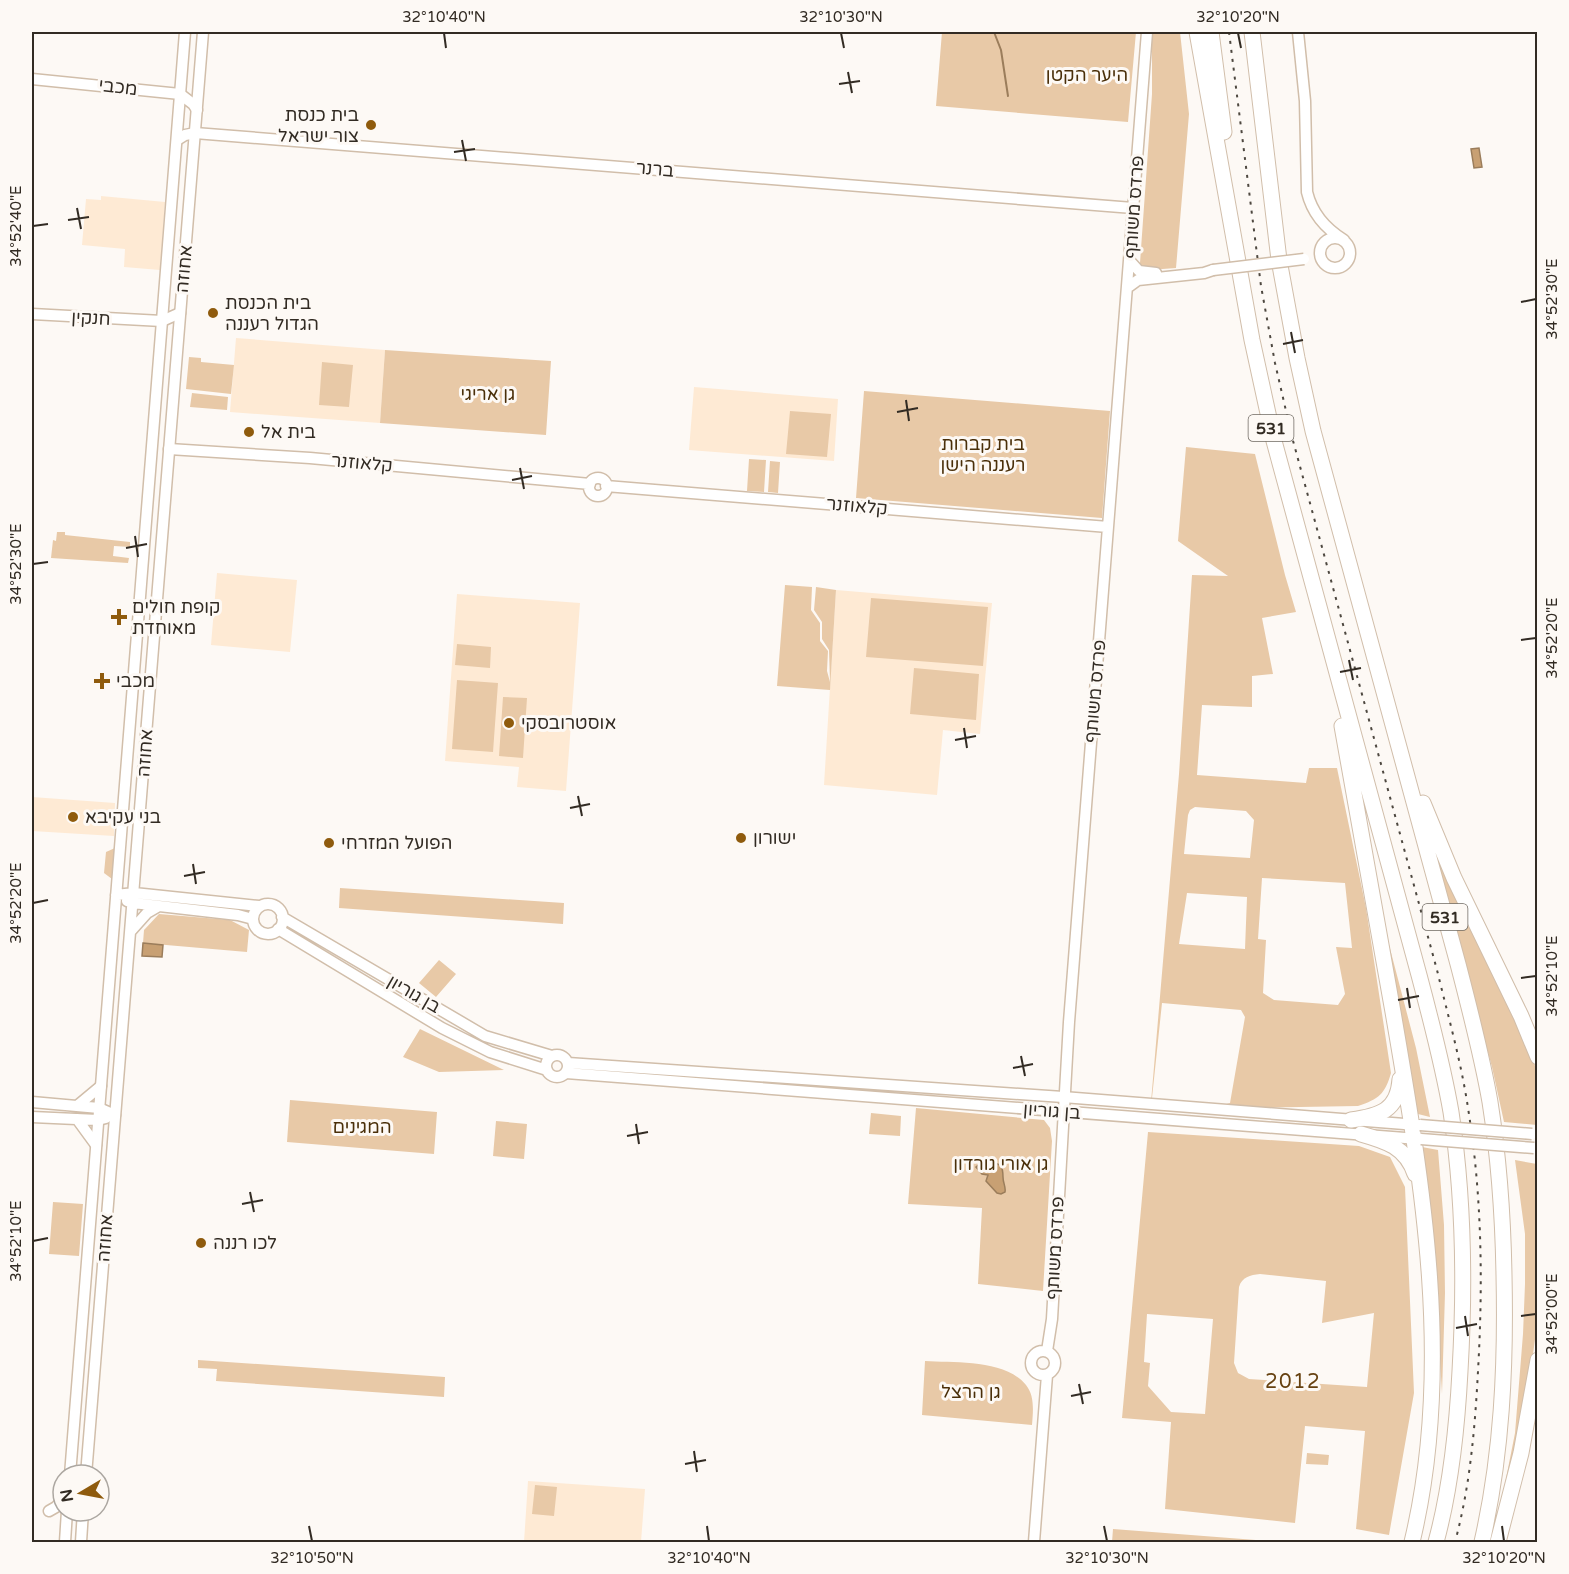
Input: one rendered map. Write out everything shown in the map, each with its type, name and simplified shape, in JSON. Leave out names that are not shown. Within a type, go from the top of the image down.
[{"type":"highway","points":[[1197,32],[1242,290]]},
{"type":"highway","name":"531","points":[[1211,32],[1242,290],[1274,441],[1428,1009],[1454,1132],[1463,1256],[1461,1343],[1453,1456],[1436,1542]]},
{"type":"highway","name":"531","points":[[1252,32],[1286,304],[1311,422],[1458,964],[1484,1073],[1493,1127],[1502,1217],[1506,1342],[1497,1461],[1482,1542]]},
{"type":"highway","points":[[1262,32],[1286,304]]},
{"type":"highway","points":[[1348,562],[1405,753],[1425,809],[1472,917],[1510,993],[1538,1057]]},
{"type":"highway","points":[[1326,632],[1398,1040],[1417,1132],[1433,1347],[1432,1401],[1426,1469],[1412,1542]]},
{"type":"highway","points":[[1351,1120],[1375,1115],[1389,1108],[1396,1098],[1400,1075],[1398,1040]]},
{"type":"highway","points":[[1360,1134],[1398,1147],[1409,1160],[1424,1215]]},
{"type":"highway","points":[[1498,1542],[1521,1454],[1538,1360]]},
{"type":"main road","name":"אחוזה","points":[[71,1463],[158,324],[177,140],[185,32]]},
{"type":"main road","name":"אחוזה","points":[[87,1463],[203,32]]},
{"type":"main road","name":"פרדס משותף","points":[[1047,1351],[1052,1319],[1063,1097],[1147,32]]},
{"type":"main road","points":[[1298,32],[1305,101],[1307,192],[1310,204],[1320,219],[1333,233],[1344,240],[1350,248],[1351,255],[1348,262],[1335,268],[1323,262],[1304,258]]},
{"type":"main road","name":"מכבי","points":[[32,79],[180,94]]},
{"type":"main road","points":[[180,94],[193,104],[197,115],[214,135]]},
{"type":"main road","name":"ברנר","points":[[177,140],[195,133],[1133,208]]},
{"type":"main road","points":[[1320,219],[1323,235],[1320,255],[1323,262]]},
{"type":"main road","points":[[1130,260],[1135,268],[1143,273],[1213,270],[1304,258],[1317,252],[1333,237],[1344,240]]},
{"type":"main road","points":[[1127,288],[1138,280],[1213,270]]},
{"type":"main road","name":"חנקין","points":[[32,314],[158,324],[180,313]]},
{"type":"main road","name":"קלאוזנר","points":[[169,449],[310,458],[590,484],[591,492],[598,496],[605,492],[606,486],[1108,527]]},
{"type":"main road","points":[[135,873],[160,901],[253,919]]},
{"type":"main road","points":[[116,895],[160,901],[274,905],[281,912],[282,917],[278,929],[270,934],[260,932],[256,928],[253,919],[259,906]]},
{"type":"main road","points":[[130,932],[160,901]]},
{"type":"main road","name":"בן גוריון","points":[[282,917],[485,1036],[552,1056]]},
{"type":"main road","name":"בן גוריון","points":[[278,929],[442,1028],[490,1052],[547,1070]]},
{"type":"main road","points":[[552,1056],[563,1056],[567,1068],[557,1077],[551,1075],[547,1070],[547,1061],[552,1056]]},
{"type":"main road","name":"בן גוריון","points":[[567,1068],[1063,1097],[1351,1120],[1417,1132],[1536,1148]]},
{"type":"main road","name":"בן גוריון","points":[[567,1068],[1360,1134],[1417,1132],[1535,1134]]},
{"type":"main road","points":[[77,1106],[101,1086]]},
{"type":"main road","points":[[32,1102],[99,1108],[115,1115]]},
{"type":"main road","points":[[32,1117],[98,1120],[115,1115]]},
{"type":"main road","points":[[77,1119],[96,1145]]},
{"type":"main road","points":[[1047,1351],[1053,1354],[1056,1361],[1053,1371],[1047,1375],[1036,1372],[1031,1362],[1036,1352],[1047,1351]]},
{"type":"main road","points":[[1034,1542],[1047,1375]]},
{"type":"main road","points":[[65,1542],[66,1523]]},
{"type":"main road","points":[[81,1542],[82,1523]]},
{"type":"shaded area","points":[[1479,148],[1482,167],[1474,168],[1471,149]]},
{"type":"shaded area","points":[[101,196],[165,202],[160,270],[124,267],[125,249],[82,245],[86,199],[101,200]]},
{"type":"shaded area","points":[[236,338],[385,350],[380,423],[230,412]]},
{"type":"shaded area","points":[[694,387],[838,399],[834,461],[689,450]]},
{"type":"shaded area","points":[[217,573],[297,580],[290,652],[211,645]]},
{"type":"shaded area","points":[[836,590],[992,603],[980,734],[943,730],[937,795],[824,785]]},
{"type":"shaded area","name":"אוסטרובסקי","points":[[457,594],[580,603],[566,791],[517,787],[519,767],[445,761]]},
{"type":"shaded area","name":"בני עקיבא","points":[[32,797],[115,803],[114,836],[32,831]]},
{"type":"shaded area","points":[[143,943],[163,945],[162,957],[142,956]]},
{"type":"shaded area","points":[[984,1160],[1001,1166],[1005,1192],[997,1193],[986,1181],[988,1175],[982,1174],[976,1167]]},
{"type":"shaded area","points":[[528,1481],[645,1489],[641,1542],[524,1542]]},
{"type":"green space","name":"היער הקטן","points":[[942,32],[1136,32],[1128,122],[936,106]]},
{"type":"green space","points":[[1152,32],[1180,32],[1189,114],[1176,268],[1149,270],[1140,267],[1140,263],[1152,94]]},
{"type":"green space","name":"גן אריגי","points":[[385,350],[551,361],[546,435],[380,423]]},
{"type":"green space","points":[[189,357],[201,358],[201,362],[234,365],[231,394],[186,389]]},
{"type":"green space","points":[[322,362],[353,365],[349,407],[319,405]]},
{"type":"green space","name":"בית קברות רעננה הישן","points":[[864,391],[1110,411],[1102,518],[856,498]]},
{"type":"green space","points":[[192,393],[228,397],[227,410],[190,407]]},
{"type":"green space","points":[[790,411],[831,414],[827,457],[786,454]]},
{"type":"green space","points":[[1186,447],[1255,454],[1296,612],[1262,618],[1273,674],[1252,676],[1252,707],[1202,705],[1197,775],[1306,783],[1309,768],[1337,768],[1366,908],[1391,1073],[1380,1095],[1358,1106],[1235,1108],[1151,1102],[1179,774],[1192,575],[1228,576],[1178,541]],"holes":[[[1195,807],[1246,811],[1254,820],[1250,858],[1184,854],[1190,810]],[[1262,878],[1345,883],[1352,948],[1336,947],[1345,994],[1338,1005],[1274,1000],[1263,993],[1266,940],[1258,939]],[[1187,893],[1247,897],[1245,949],[1179,944]],[[1162,1003],[1241,1010],[1245,1017],[1230,1103],[1223,1105],[1152,1098]]]},
{"type":"green space","points":[[749,459],[766,460],[764,492],[747,491]]},
{"type":"green space","points":[[770,461],[780,462],[778,493],[768,492]]},
{"type":"green space","points":[[57,532],[65,532],[65,535],[130,542],[130,547],[114,546],[113,556],[129,558],[128,563],[51,558],[53,540],[56,541]]},
{"type":"green space","points":[[785,585],[812,587],[811,610],[820,623],[820,641],[828,651],[827,671],[830,682],[829,650],[822,639],[822,622],[814,610],[816,587],[836,590],[830,690],[777,686]]},
{"type":"green space","points":[[871,598],[988,607],[983,666],[866,657]]},
{"type":"green space","points":[[457,644],[491,647],[490,668],[455,665]]},
{"type":"green space","points":[[914,668],[979,674],[976,720],[910,714]]},
{"type":"green space","points":[[457,680],[498,683],[493,752],[452,749]]},
{"type":"green space","points":[[503,697],[527,698],[523,758],[499,756]]},
{"type":"green space","points":[[1424,821],[1534,1062],[1537,1074],[1537,1125],[1504,1122],[1492,1067]]},
{"type":"green space","points":[[115,848],[112,879],[104,873],[106,852]]},
{"type":"green space","points":[[340,888],[564,903],[563,924],[339,908]]},
{"type":"green space","points":[[1376,895],[1416,1048],[1430,1117],[1418,1114]]},
{"type":"green space","points":[[159,914],[230,920],[249,930],[247,952],[143,943],[144,930]]},
{"type":"green space","points":[[439,960],[456,974],[436,997],[419,983]]},
{"type":"green space","points":[[420,1029],[504,1070],[439,1072],[403,1057]]},
{"type":"green space","name":"המגינים","points":[[290,1100],[437,1112],[434,1154],[287,1142]]},
{"type":"green space","name":"גן אורי גורדון","points":[[916,1108],[1044,1120],[1050,1128],[1052,1141],[1043,1291],[978,1284],[982,1208],[908,1204]]},
{"type":"green space","points":[[871,1113],[901,1116],[900,1136],[869,1134]]},
{"type":"green space","points":[[496,1121],[527,1124],[524,1159],[493,1156]]},
{"type":"green space","points":[[1148,1132],[1359,1146],[1390,1157],[1405,1187],[1414,1393],[1389,1535],[1356,1529],[1365,1431],[1305,1426],[1295,1523],[1165,1509],[1171,1422],[1122,1418]],"holes":[[[1260,1274],[1326,1281],[1322,1323],[1374,1313],[1367,1387],[1249,1379],[1238,1373],[1234,1363],[1239,1287],[1247,1277]],[[1147,1314],[1213,1319],[1205,1414],[1171,1412],[1148,1386],[1150,1363],[1144,1362]]]},
{"type":"green space","points":[[1422,1147],[1438,1150],[1444,1225],[1445,1293],[1442,1394],[1436,1287]]},
{"type":"green space","points":[[1515,1160],[1537,1164],[1538,1317],[1527,1399],[1496,1529],[1515,1433],[1523,1334],[1525,1234]]},
{"type":"green space","points":[[53,1202],[83,1204],[79,1256],[49,1254]]},
{"type":"green space","points":[[198,1360],[445,1377],[444,1397],[216,1381],[217,1369],[198,1368]]},
{"type":"green space","name":"גן הרצל","points":[[925,1361],[979,1364],[1006,1371],[1017,1377],[1026,1385],[1031,1394],[1032,1425],[922,1415]]},
{"type":"green space","points":[[1307,1453],[1329,1455],[1328,1465],[1306,1464]]},
{"type":"green space","points":[[535,1485],[557,1487],[554,1516],[532,1514]]},
{"type":"green space","points":[[1113,1529],[1282,1542],[1231,1540],[1226,1542],[1112,1542]]},
{"type":"waterway","points":[[994,32],[1001,50],[1008,96]]},
{"type":"railway","points":[[1229,32],[1261,286],[1275,363],[1292,437],[1437,970],[1458,1056],[1473,1141],[1479,1206],[1480,1338],[1471,1457],[1455,1542]]},
{"type":"place","name":"בית כנסת צור ישראל","points":[[371,125]]},
{"type":"place","name":"בית הכנסת הגדול רעננה","points":[[213,313]]},
{"type":"place","name":"בית אל","points":[[249,432]]},
{"type":"place","name":"קופת חולים מאוחדת","points":[[119,617]]},
{"type":"place","name":"מכבי","points":[[102,681]]},
{"type":"place","name":"אוסטרובסקי","points":[[509,723]]},
{"type":"place","name":"בני עקיבא","points":[[73,817]]},
{"type":"place","name":"ישורון","points":[[741,838]]},
{"type":"place","name":"הפועל המזרחי","points":[[329,843]]},
{"type":"place","name":"לכו רננה","points":[[201,1243]]},
{"type":"district","name":"2012","points":[[1293,1381]]}]
